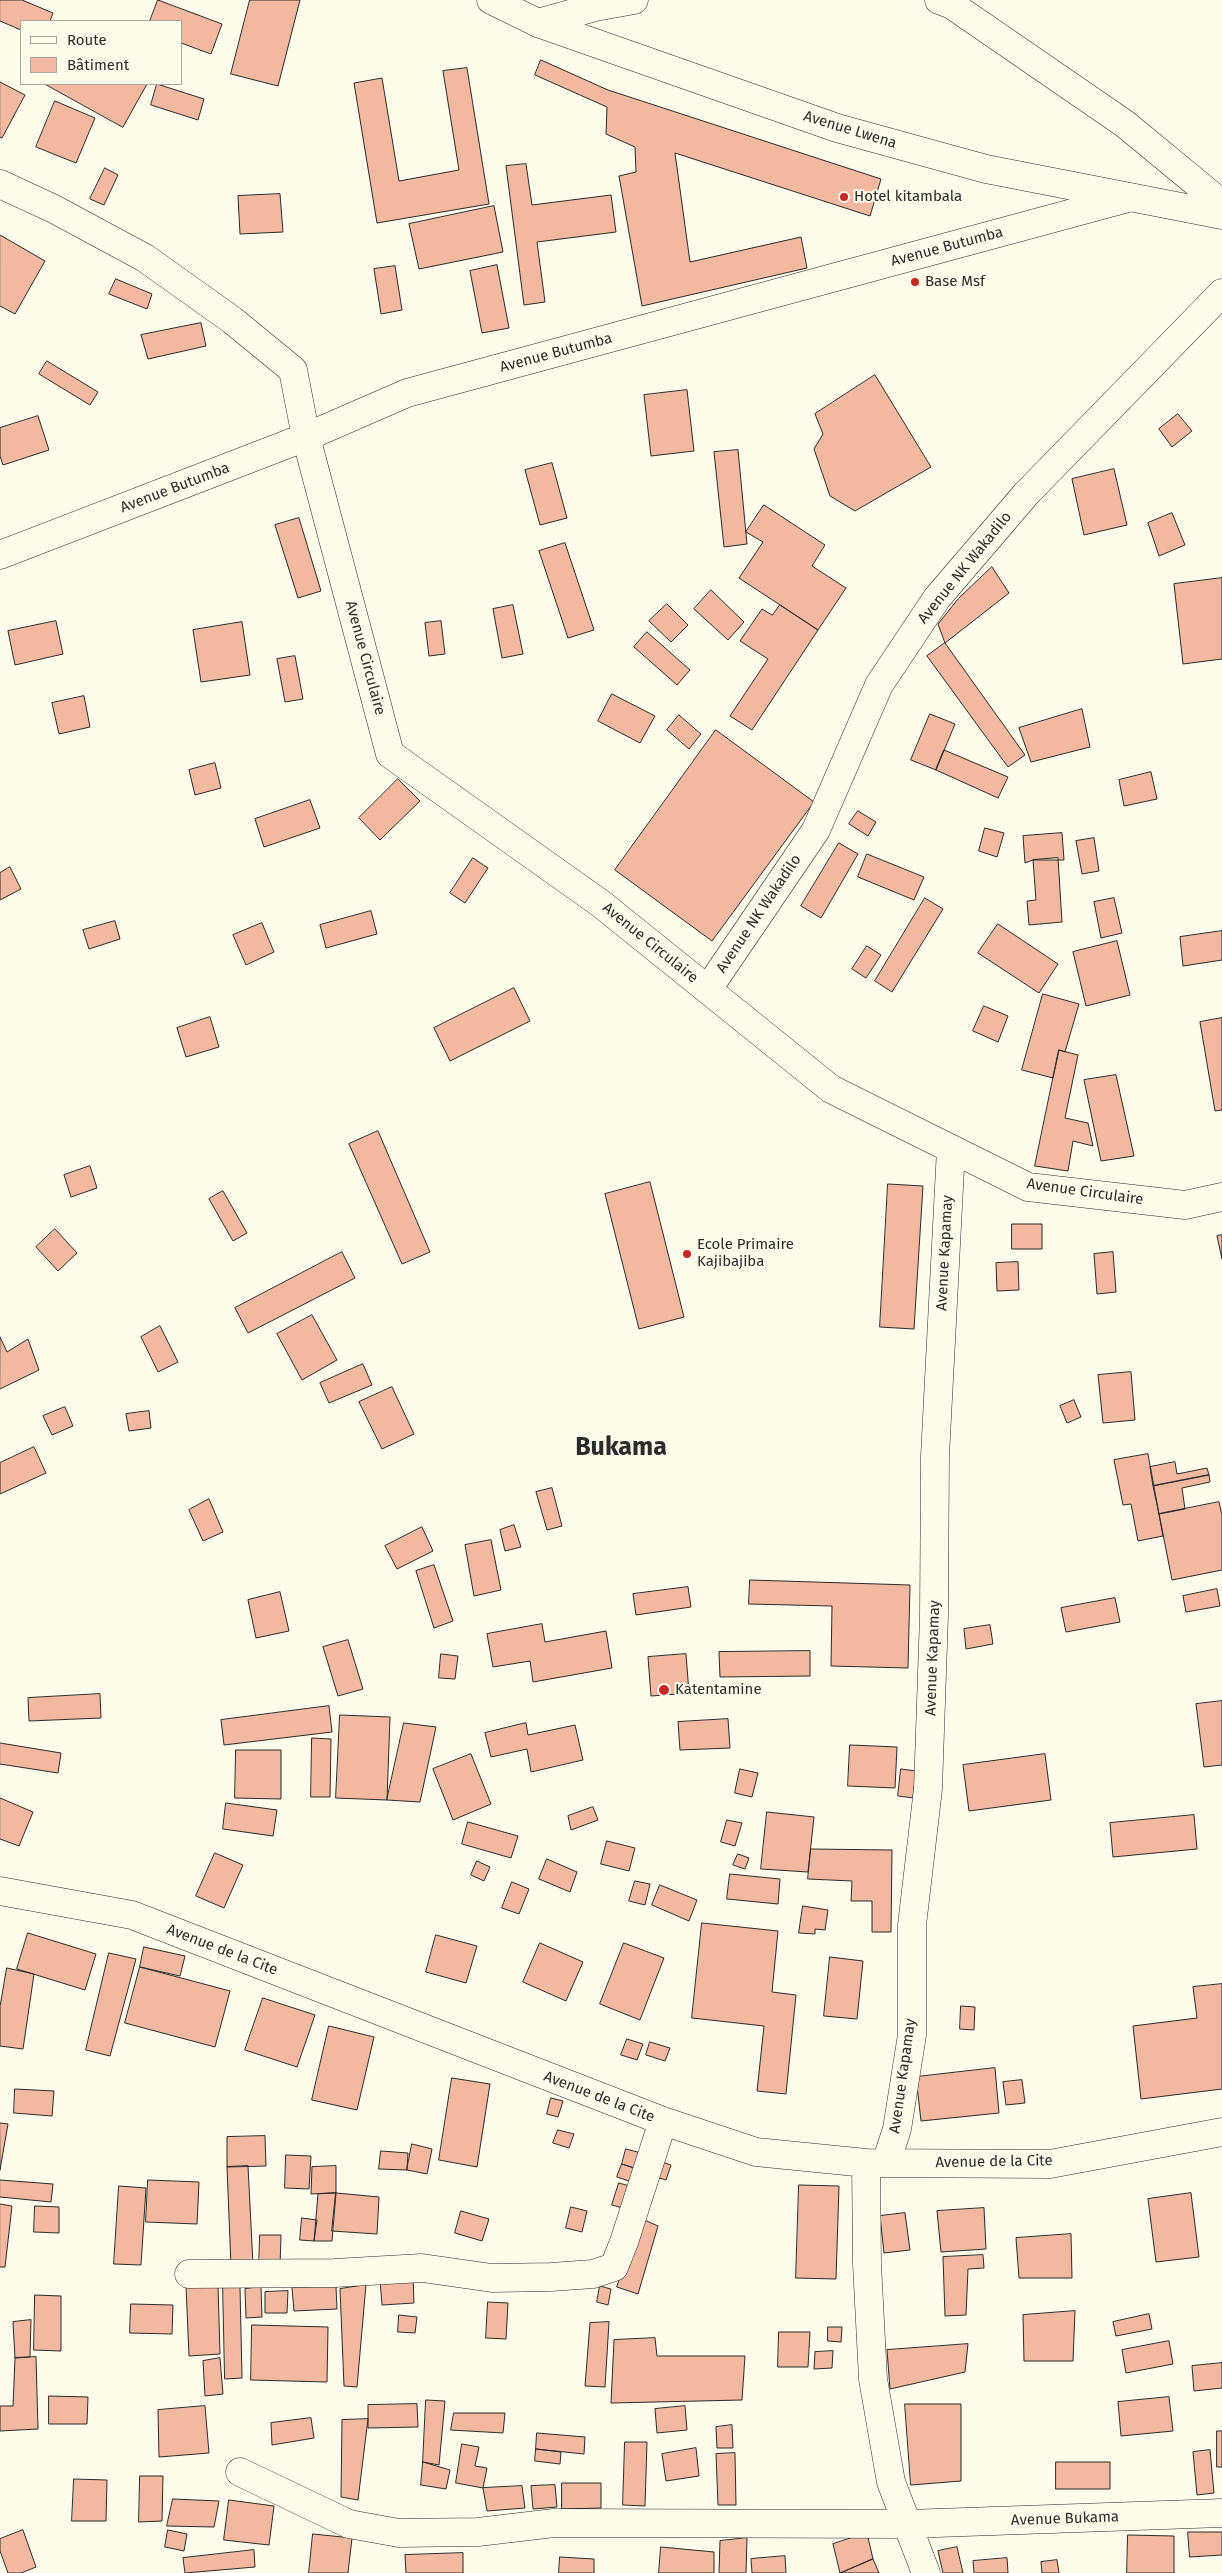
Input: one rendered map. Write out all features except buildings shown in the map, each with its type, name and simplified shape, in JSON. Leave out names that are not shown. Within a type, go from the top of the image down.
[{"type":"street","name":"Avenue Lwena","points":[[491,0],[538,23],[837,128],[986,169],[1222,215]]},
{"type":"street","points":[[538,23],[595,6],[634,0]]},
{"type":"street","points":[[939,0],[960,10],[1125,124],[1222,204]]},
{"type":"street","name":"Avenue Circulaire","points":[[0,184],[54,209],[145,258],[232,320],[293,370],[306,437],[390,754],[600,903],[831,1089],[1028,1188],[1185,1204],[1222,1197]]},
{"type":"street","name":"Avenue Butumba","points":[[0,555],[306,437],[407,394],[1128,198]]},
{"type":"street","name":"Avenue NK Wakadilo","points":[[708,990],[816,830],[879,685],[937,598],[1026,494],[1222,293]]},
{"type":"street","name":"Avenue Kapamay","points":[[876,2163],[898,2129],[912,2034],[912,1925],[928,1789],[934,1615],[935,1456],[951,1149]]},
{"type":"street","name":"Avenue de la Cite","points":[[0,1891],[132,1915],[663,2122],[756,2152],[876,2163],[1050,2164],[1222,2132]]},
{"type":"street","points":[[189,2274],[334,2273],[422,2268],[492,2278],[593,2274],[614,2268],[663,2122]]},
{"type":"street","points":[[876,2163],[867,2264],[873,2379],[890,2482],[926,2573]]},
{"type":"street","name":"Avenue Bukama","points":[[240,2472],[349,2524],[399,2533],[478,2532],[554,2523],[908,2524],[1222,2514]]},
{"type":"place","name":"Hotel kitambala","points":[[844,197]]},
{"type":"place","name":"Base Msf","points":[[915,282]]},
{"type":"place","name":"Ecole Primaire Kajibajiba","points":[[687,1254]]},
{"type":"place","name":"Katentamine","points":[[664,1690]]},
{"type":"district","name":"Bukama","points":[[621,1448]]}]
